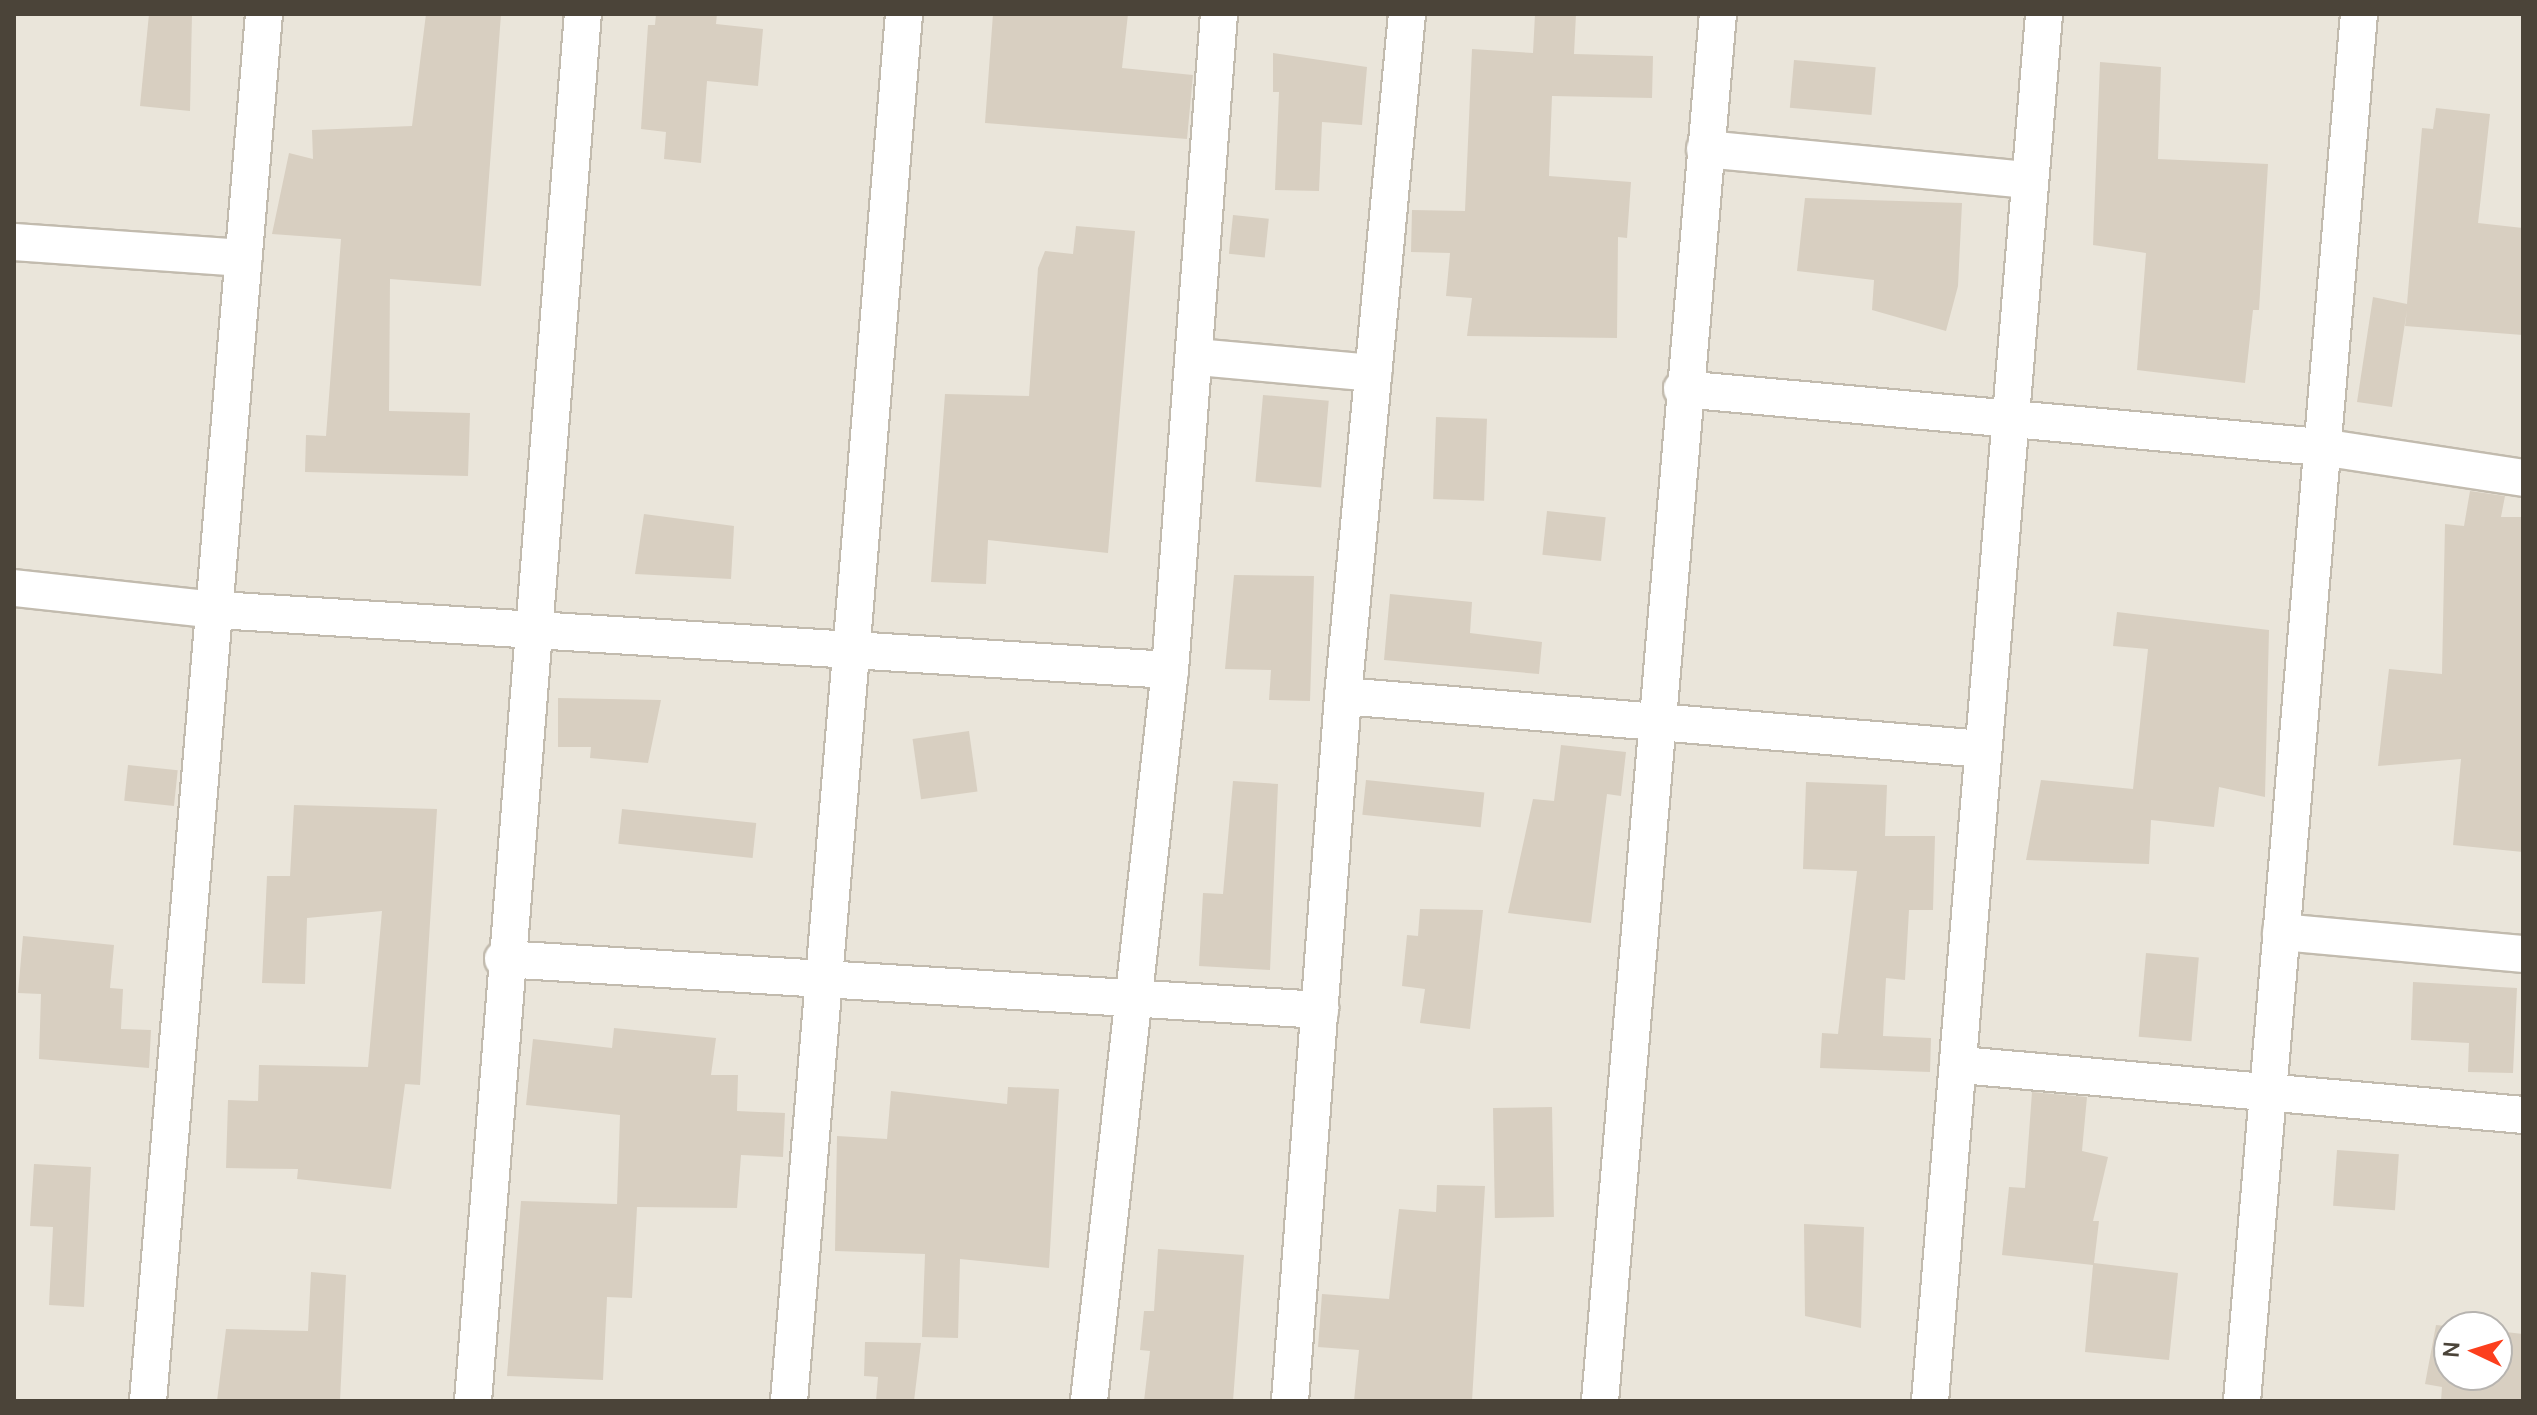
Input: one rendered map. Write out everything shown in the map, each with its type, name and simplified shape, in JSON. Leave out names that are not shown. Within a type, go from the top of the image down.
[{"type":"street","points":[[148,1401],[218,610],[264,14]]},
{"type":"street","points":[[473,1401],[503,959],[583,14]]},
{"type":"street","points":[[789,1401],[904,14]]},
{"type":"street","points":[[1089,1401],[1137,997],[1170,670],[1197,357],[1219,14]]},
{"type":"street","points":[[1290,1401],[1343,696],[1407,14]]},
{"type":"street","points":[[1600,1401],[1682,389],[1718,14]]},
{"type":"street","points":[[1930,1401],[1961,1065],[2008,415],[2044,14]]},
{"type":"street","points":[[2242,1401],[2359,14]]},
{"type":"street","points":[[1705,149],[2029,180]]},
{"type":"street","points":[[14,242],[243,258]]},
{"type":"street","points":[[1197,357],[1373,373]]},
{"type":"street","points":[[1682,389],[2008,415],[2321,447],[2523,478]]},
{"type":"street","points":[[14,588],[218,610],[1170,670]]},
{"type":"street","points":[[1343,696],[1657,726],[1983,749]]},
{"type":"street","points":[[2281,932],[2523,954]]},
{"type":"street","points":[[503,959],[1320,1010]]},
{"type":"street","points":[[1961,1065],[2523,1115]]},
{"type":"shaded area","points":[[14,14],[2523,14],[2523,1401],[14,1401]]},
{"type":"building","points":[[149,14],[192,14],[190,111],[140,106]]},
{"type":"building","points":[[426,14],[501,14],[481,286],[390,279],[389,411],[470,413],[468,476],[305,472],[306,435],[326,436],[341,239],[272,234],[289,153],[313,159],[312,130],[412,126]]},
{"type":"building","points":[[656,14],[717,14],[716,24],[763,29],[758,86],[707,81],[701,163],[664,159],[666,132],[641,129],[648,25],[655,25]]},
{"type":"building","points":[[993,14],[1128,14],[1122,68],[1193,75],[1187,139],[985,123]]},
{"type":"building","points":[[1535,14],[1576,14],[1574,54],[1653,56],[1652,98],[1552,96],[1549,176],[1631,182],[1627,238],[1618,237],[1617,338],[1467,336],[1472,298],[1446,296],[1450,253],[1411,252],[1412,210],[1465,211],[1472,49],[1533,53]]},
{"type":"building","points":[[1273,53],[1367,67],[1362,125],[1322,122],[1319,191],[1275,190],[1279,92],[1273,92]]},
{"type":"building","points":[[1794,60],[1876,67],[1872,115],[1790,108]]},
{"type":"building","points":[[2100,62],[2161,67],[2158,159],[2268,164],[2259,310],[2253,310],[2245,383],[2137,370],[2146,253],[2093,245]]},
{"type":"building","points":[[2436,108],[2490,114],[2478,223],[2523,228],[2523,335],[2405,326],[2407,310],[2392,407],[2357,402],[2373,297],[2407,304],[2422,128],[2433,129]]},
{"type":"building","points":[[1805,198],[1962,203],[1958,286],[1946,331],[1872,310],[1874,280],[1797,271]]},
{"type":"building","points":[[1233,215],[1269,219],[1265,258],[1229,254]]},
{"type":"building","points":[[1076,226],[1135,231],[1108,553],[988,540],[986,584],[931,582],[945,394],[1029,396],[1038,268],[1045,251],[1073,254]]},
{"type":"building","points":[[1263,395],[1329,401],[1321,487],[1255,482]]},
{"type":"building","points":[[1436,417],[1487,419],[1484,501],[1433,499]]},
{"type":"building","points":[[2470,491],[2505,496],[2501,517],[2523,517],[2523,852],[2453,845],[2461,759],[2378,766],[2389,669],[2442,674],[2445,524],[2464,526]]},
{"type":"building","points":[[1547,511],[1606,517],[1601,561],[1542,555]]},
{"type":"building","points":[[644,514],[734,526],[731,579],[635,574]]},
{"type":"building","points":[[1234,575],[1314,576],[1310,701],[1269,700],[1271,670],[1225,669]]},
{"type":"building","points":[[1390,594],[1472,602],[1470,633],[1542,642],[1539,674],[1384,660]]},
{"type":"building","points":[[2117,612],[2269,630],[2265,797],[2219,787],[2214,827],[2151,820],[2149,864],[2026,860],[2041,780],[2133,789],[2148,649],[2113,646]]},
{"type":"building","points":[[558,698],[661,700],[648,763],[590,758],[591,747],[558,747]]},
{"type":"building","points":[[969,731],[977,791],[921,799],[913,739]]},
{"type":"building","points":[[1561,745],[1626,752],[1621,796],[1607,794],[1591,923],[1508,913],[1533,799],[1554,801]]},
{"type":"building","points":[[128,765],[178,770],[174,806],[124,801]]},
{"type":"building","points":[[1366,780],[1484,792],[1481,827],[1362,815]]},
{"type":"building","points":[[1233,781],[1278,784],[1270,970],[1199,966],[1203,893],[1223,894]]},
{"type":"building","points":[[1806,782],[1887,785],[1885,836],[1935,836],[1933,910],[1909,910],[1905,980],[1886,978],[1883,1036],[1931,1038],[1930,1072],[1820,1068],[1822,1033],[1838,1034],[1857,871],[1803,869]]},
{"type":"building","points":[[294,805],[437,809],[420,1085],[405,1084],[391,1189],[297,1179],[298,1169],[226,1168],[228,1100],[258,1101],[259,1065],[368,1067],[382,911],[307,918],[305,984],[262,983],[267,876],[290,876]]},
{"type":"building","points":[[622,809],[756,823],[753,858],[618,844]]},
{"type":"building","points":[[1420,909],[1483,910],[1470,1029],[1420,1023],[1425,989],[1402,986],[1407,935],[1418,936]]},
{"type":"building","points":[[23,936],[114,945],[110,988],[123,989],[121,1029],[151,1030],[149,1068],[39,1059],[41,994],[18,993]]},
{"type":"building","points":[[2146,953],[2199,958],[2191,1041],[2139,1037]]},
{"type":"building","points":[[2413,982],[2517,988],[2513,1073],[2468,1072],[2469,1043],[2411,1040]]},
{"type":"building","points":[[614,1028],[716,1038],[711,1075],[738,1075],[737,1111],[785,1113],[783,1157],[741,1155],[737,1208],[637,1207],[632,1298],[607,1297],[603,1380],[507,1376],[521,1201],[617,1204],[620,1115],[526,1105],[533,1039],[612,1048]]},
{"type":"building","points":[[1008,1087],[1059,1089],[1049,1268],[960,1259],[958,1338],[922,1337],[925,1254],[835,1251],[837,1136],[887,1139],[891,1091],[1007,1104]]},
{"type":"building","points":[[2032,1092],[2087,1097],[2082,1151],[2108,1157],[2093,1221],[2099,1221],[2094,1263],[2178,1273],[2169,1360],[2085,1352],[2093,1265],[2002,1255],[2009,1187],[2025,1188]]},
{"type":"building","points":[[1552,1107],[1554,1217],[1495,1218],[1493,1108]]},
{"type":"building","points":[[2337,1150],[2399,1154],[2395,1210],[2333,1206]]},
{"type":"building","points":[[34,1164],[91,1167],[84,1307],[49,1305],[53,1227],[30,1226]]},
{"type":"building","points":[[1437,1185],[1485,1186],[1472,1401],[1354,1401],[1359,1350],[1318,1347],[1322,1294],[1389,1299],[1399,1209],[1436,1212]]},
{"type":"building","points":[[1804,1224],[1864,1227],[1861,1328],[1805,1316]]},
{"type":"building","points":[[1158,1249],[1244,1255],[1233,1401],[1144,1401],[1150,1351],[1140,1350],[1144,1311],[1154,1311]]},
{"type":"building","points":[[311,1272],[346,1275],[340,1401],[217,1401],[226,1329],[308,1331]]},
{"type":"building","points":[[2513,1333],[2523,1334],[2523,1401],[2441,1401],[2442,1391],[2513,1391]]},
{"type":"building","points":[[2433,1341],[2433,1385],[2425,1384]]},
{"type":"building","points":[[865,1342],[921,1343],[914,1401],[876,1401],[878,1377],[864,1376]]}]
